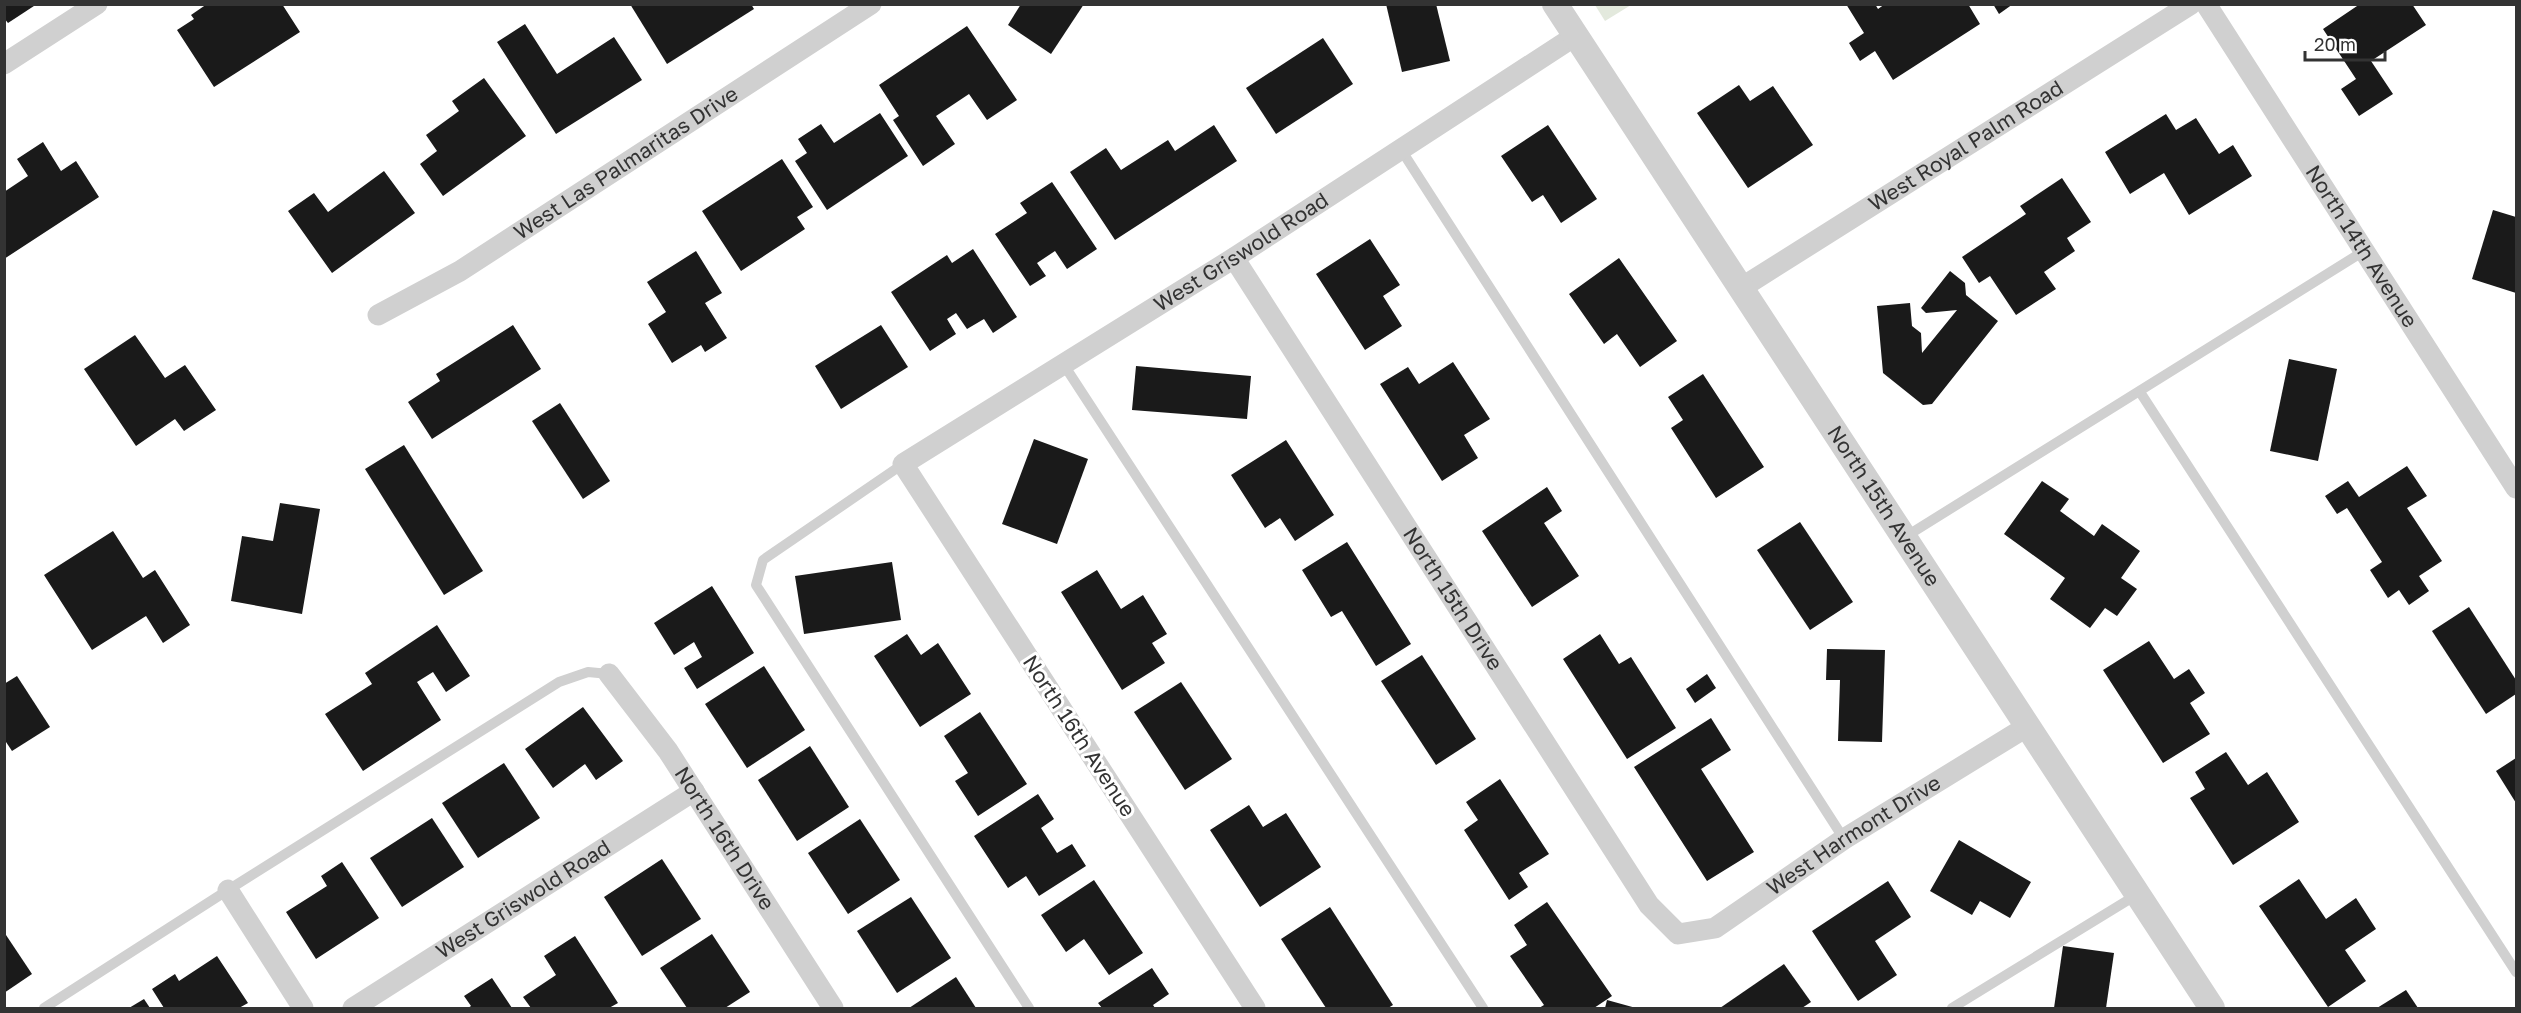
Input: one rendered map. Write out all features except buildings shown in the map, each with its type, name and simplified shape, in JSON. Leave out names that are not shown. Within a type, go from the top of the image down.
[{"type":"street","points":[[4,64],[97,4]]},
{"type":"street","name":"West Las Palmaritas Drive","points":[[378,315],[460,271],[871,4]]},
{"type":"street","name":"North 15th Avenue","points":[[1555,4],[2212,1008]]},
{"type":"street","name":"West Royal Palm Road","points":[[1741,288],[2191,4]]},
{"type":"street","name":"North 14th Avenue","points":[[2206,4],[2517,488]]},
{"type":"street","name":"West Griswold Road","points":[[903,464],[1234,258],[1575,36]]},
{"type":"street","name":"North 15th Drive","points":[[1234,258],[1648,905],[1678,934]]},
{"type":"street","name":"North 16th Avenue","points":[[903,464],[1255,1008]]},
{"type":"street","name":"North 16th Drive","points":[[609,674],[668,751],[833,1008]]},
{"type":"street","name":"West Harmont Drive","points":[[1678,934],[1715,928],[1844,839],[2028,726]]},
{"type":"street","name":"West Griswold Road","points":[[353,1008],[694,791]]},
{"type":"street","points":[[228,890],[303,1008]]},
{"type":"lane","points":[[1400,148],[1844,839]]},
{"type":"lane","points":[[1905,537],[2364,251]]},
{"type":"lane","points":[[1064,365],[1483,1008]]},
{"type":"lane","points":[[2140,392],[2517,972]]},
{"type":"lane","points":[[903,464],[762,560],[756,585],[1029,1008]]},
{"type":"lane","points":[[44,1008],[559,681],[588,672],[609,674]]},
{"type":"lane","points":[[1952,1008],[2138,894]]},
{"type":"shaded area","points":[[1595,5],[1631,5],[1605,21]]}]
